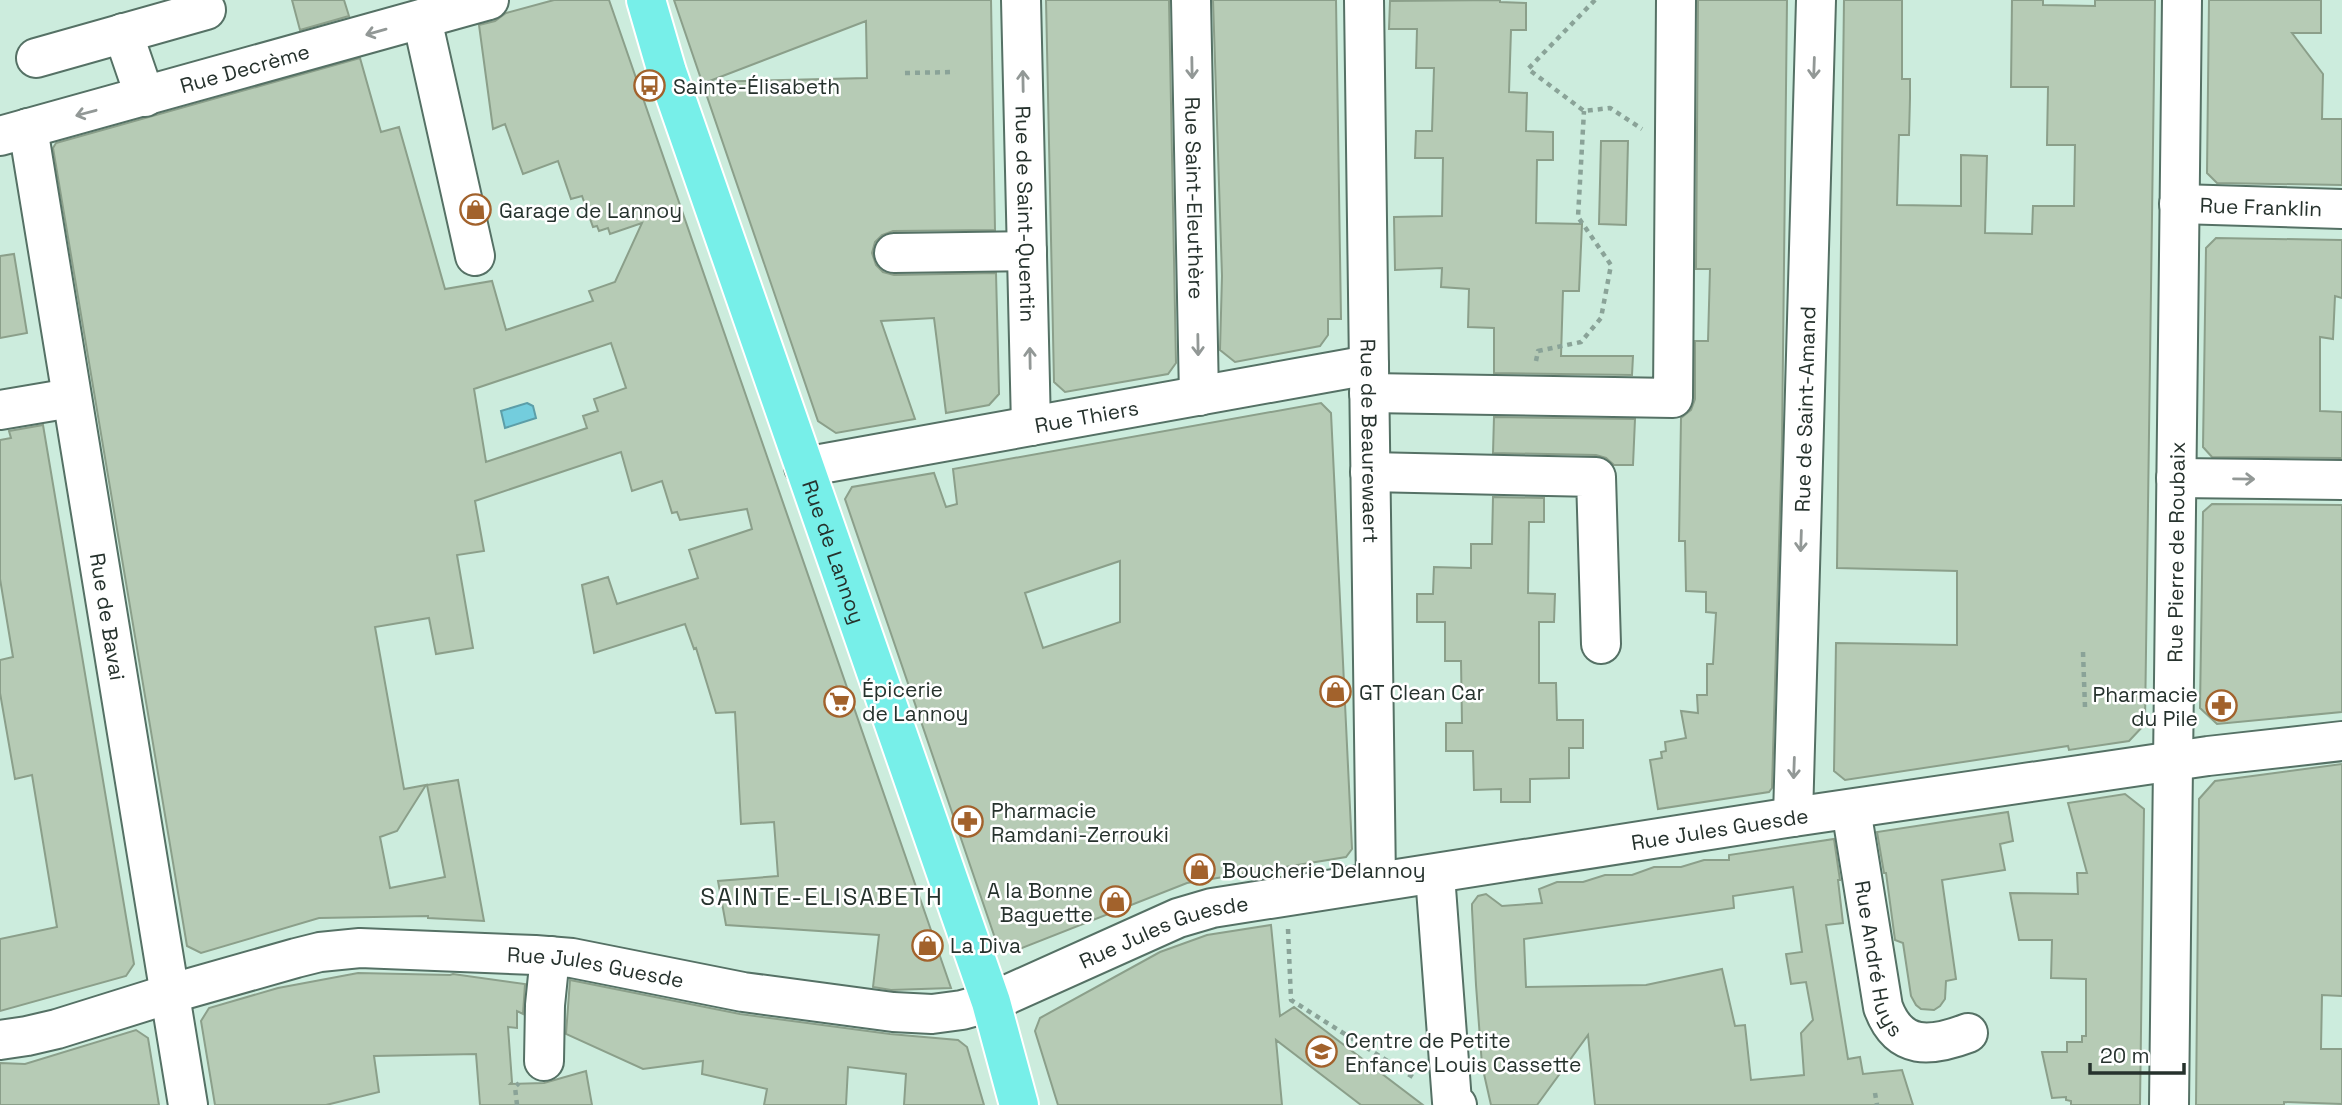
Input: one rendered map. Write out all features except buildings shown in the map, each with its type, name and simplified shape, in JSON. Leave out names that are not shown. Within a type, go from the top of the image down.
[{"type":"main road","name":"Rue de Lannoy","points":[[646,0],[672,85],[991,1002],[1019,1105]]},
{"type":"street","name":"Rue Decrème","points":[[14,132],[489,0]]},
{"type":"street","name":"Rue de Saint-Quentin","points":[[1021,0],[1031,426]]},
{"type":"street","name":"Rue Saint-Eleuthère","points":[[1191,0],[1199,396]]},
{"type":"street","name":"Rue de Beaurewaert","points":[[1364,0],[1376,883]]},
{"type":"street","points":[[1675,150],[1676,0]]},
{"type":"street","name":"Rue de Saint-Amand","points":[[1793,817],[1816,0]]},
{"type":"street","name":"Rue Pierre de Roubaix","points":[[2169,1105],[2182,0]]},
{"type":"street","points":[[36,58],[206,10]]},
{"type":"street","points":[[422,19],[475,256]]},
{"type":"street","points":[[123,33],[145,97]]},
{"type":"street","name":"Rue de Bavai","points":[[14,132],[71,398],[188,1105]]},
{"type":"street","name":"Rue Thiers","points":[[804,467],[1199,396],[1369,379],[1529,397],[1673,398],[1675,150]]},
{"type":"street","name":"Rue Franklin","points":[[2179,204],[2342,209]]},
{"type":"street","points":[[894,253],[1027,251]]},
{"type":"street","points":[[0,410],[71,398]]},
{"type":"street","points":[[1370,472],[1596,477],[1601,645]]},
{"type":"street","points":[[2176,478],[2342,480]]},
{"type":"street","name":"Rue Jules Guesde","points":[[0,1040],[57,1029],[296,958],[339,950],[384,948],[550,956],[607,964],[743,992],[893,1013],[932,1014],[991,1002],[1178,918],[1212,908],[1793,817],[2172,762],[2342,741]]},
{"type":"street","name":"Rue André Huys","points":[[1851,809],[1883,1007],[1887,1017],[1899,1033],[1919,1042],[1940,1043],[1968,1033]]},
{"type":"street","points":[[1435,875],[1454,1103]]},
{"type":"street","points":[[544,1061],[545,998],[550,956]]},
{"type":"path","points":[[1595,0],[1528,68],[1584,111],[1610,108],[1675,150]]},
{"type":"path","points":[[905,73],[955,72]]},
{"type":"path","points":[[1529,397],[1538,351],[1581,342],[1601,318],[1611,265],[1578,217],[1584,111]]},
{"type":"path","points":[[2083,652],[2085,707]]},
{"type":"path","points":[[1287,897],[1291,1000],[1454,1103]]},
{"type":"path","points":[[1875,1093],[1877,1105]]},
{"type":"water","points":[[527,403],[533,406],[536,418],[505,428],[501,411]]},
{"type":"place","name":"Sainte-Élisabeth","points":[[650,86]]},
{"type":"place","name":"Garage de Lannoy","points":[[476,210]]},
{"type":"place","name":"GT Clean Car","points":[[1336,692]]},
{"type":"place","name":"Épicerie de Lannoy","points":[[839,701]]},
{"type":"place","name":"Pharmacie du Pile","points":[[2221,706]]},
{"type":"place","name":"Pharmacie Ramdani-Zerrouki","points":[[968,822]]},
{"type":"place","name":"Boucherie Delannoy","points":[[1199,870]]},
{"type":"place","name":"A la Bonne Baguette","points":[[1116,902]]},
{"type":"place","name":"La Diva","points":[[927,945]]},
{"type":"place","name":"Centre de Petite Enfance Louis Cassette","points":[[1322,1052]]},
{"type":"district","name":"SAINTE-ELISABETH","points":[[822,896]]}]
